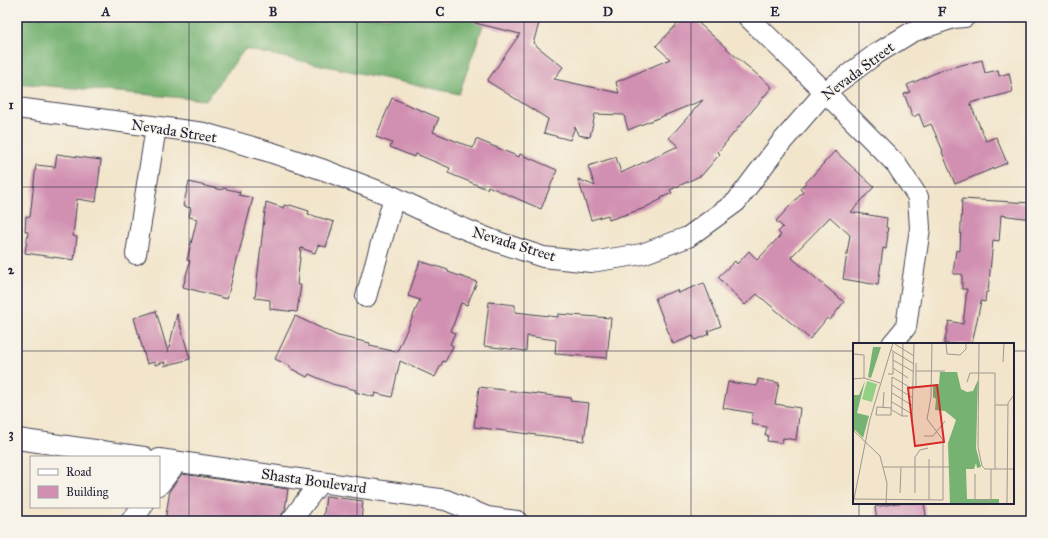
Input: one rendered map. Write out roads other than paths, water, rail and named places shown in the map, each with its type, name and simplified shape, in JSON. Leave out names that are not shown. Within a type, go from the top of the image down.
[{"type":"street","points":[[748,17],[896,164],[918,197],[920,228],[906,327],[893,343]]},
{"type":"street","name":"Nevada Street","points":[[17,108],[204,133],[270,152],[324,170],[394,197],[447,222],[495,241],[543,257],[591,262],[642,254],[688,237],[736,202],[780,144],[825,92],[876,54],[912,32],[953,18],[965,17]]},
{"type":"street","points":[[136,254],[156,127]]},
{"type":"street","points":[[366,297],[394,197]]},
{"type":"street","points":[[18,441],[136,456]]},
{"type":"street","points":[[160,482],[168,460]]},
{"type":"street","name":"Shasta Boulevard","points":[[168,460],[446,500],[464,515],[517,521]]},
{"type":"street","points":[[291,521],[320,482]]},
{"type":"street","points":[[131,521],[141,508]]}]
